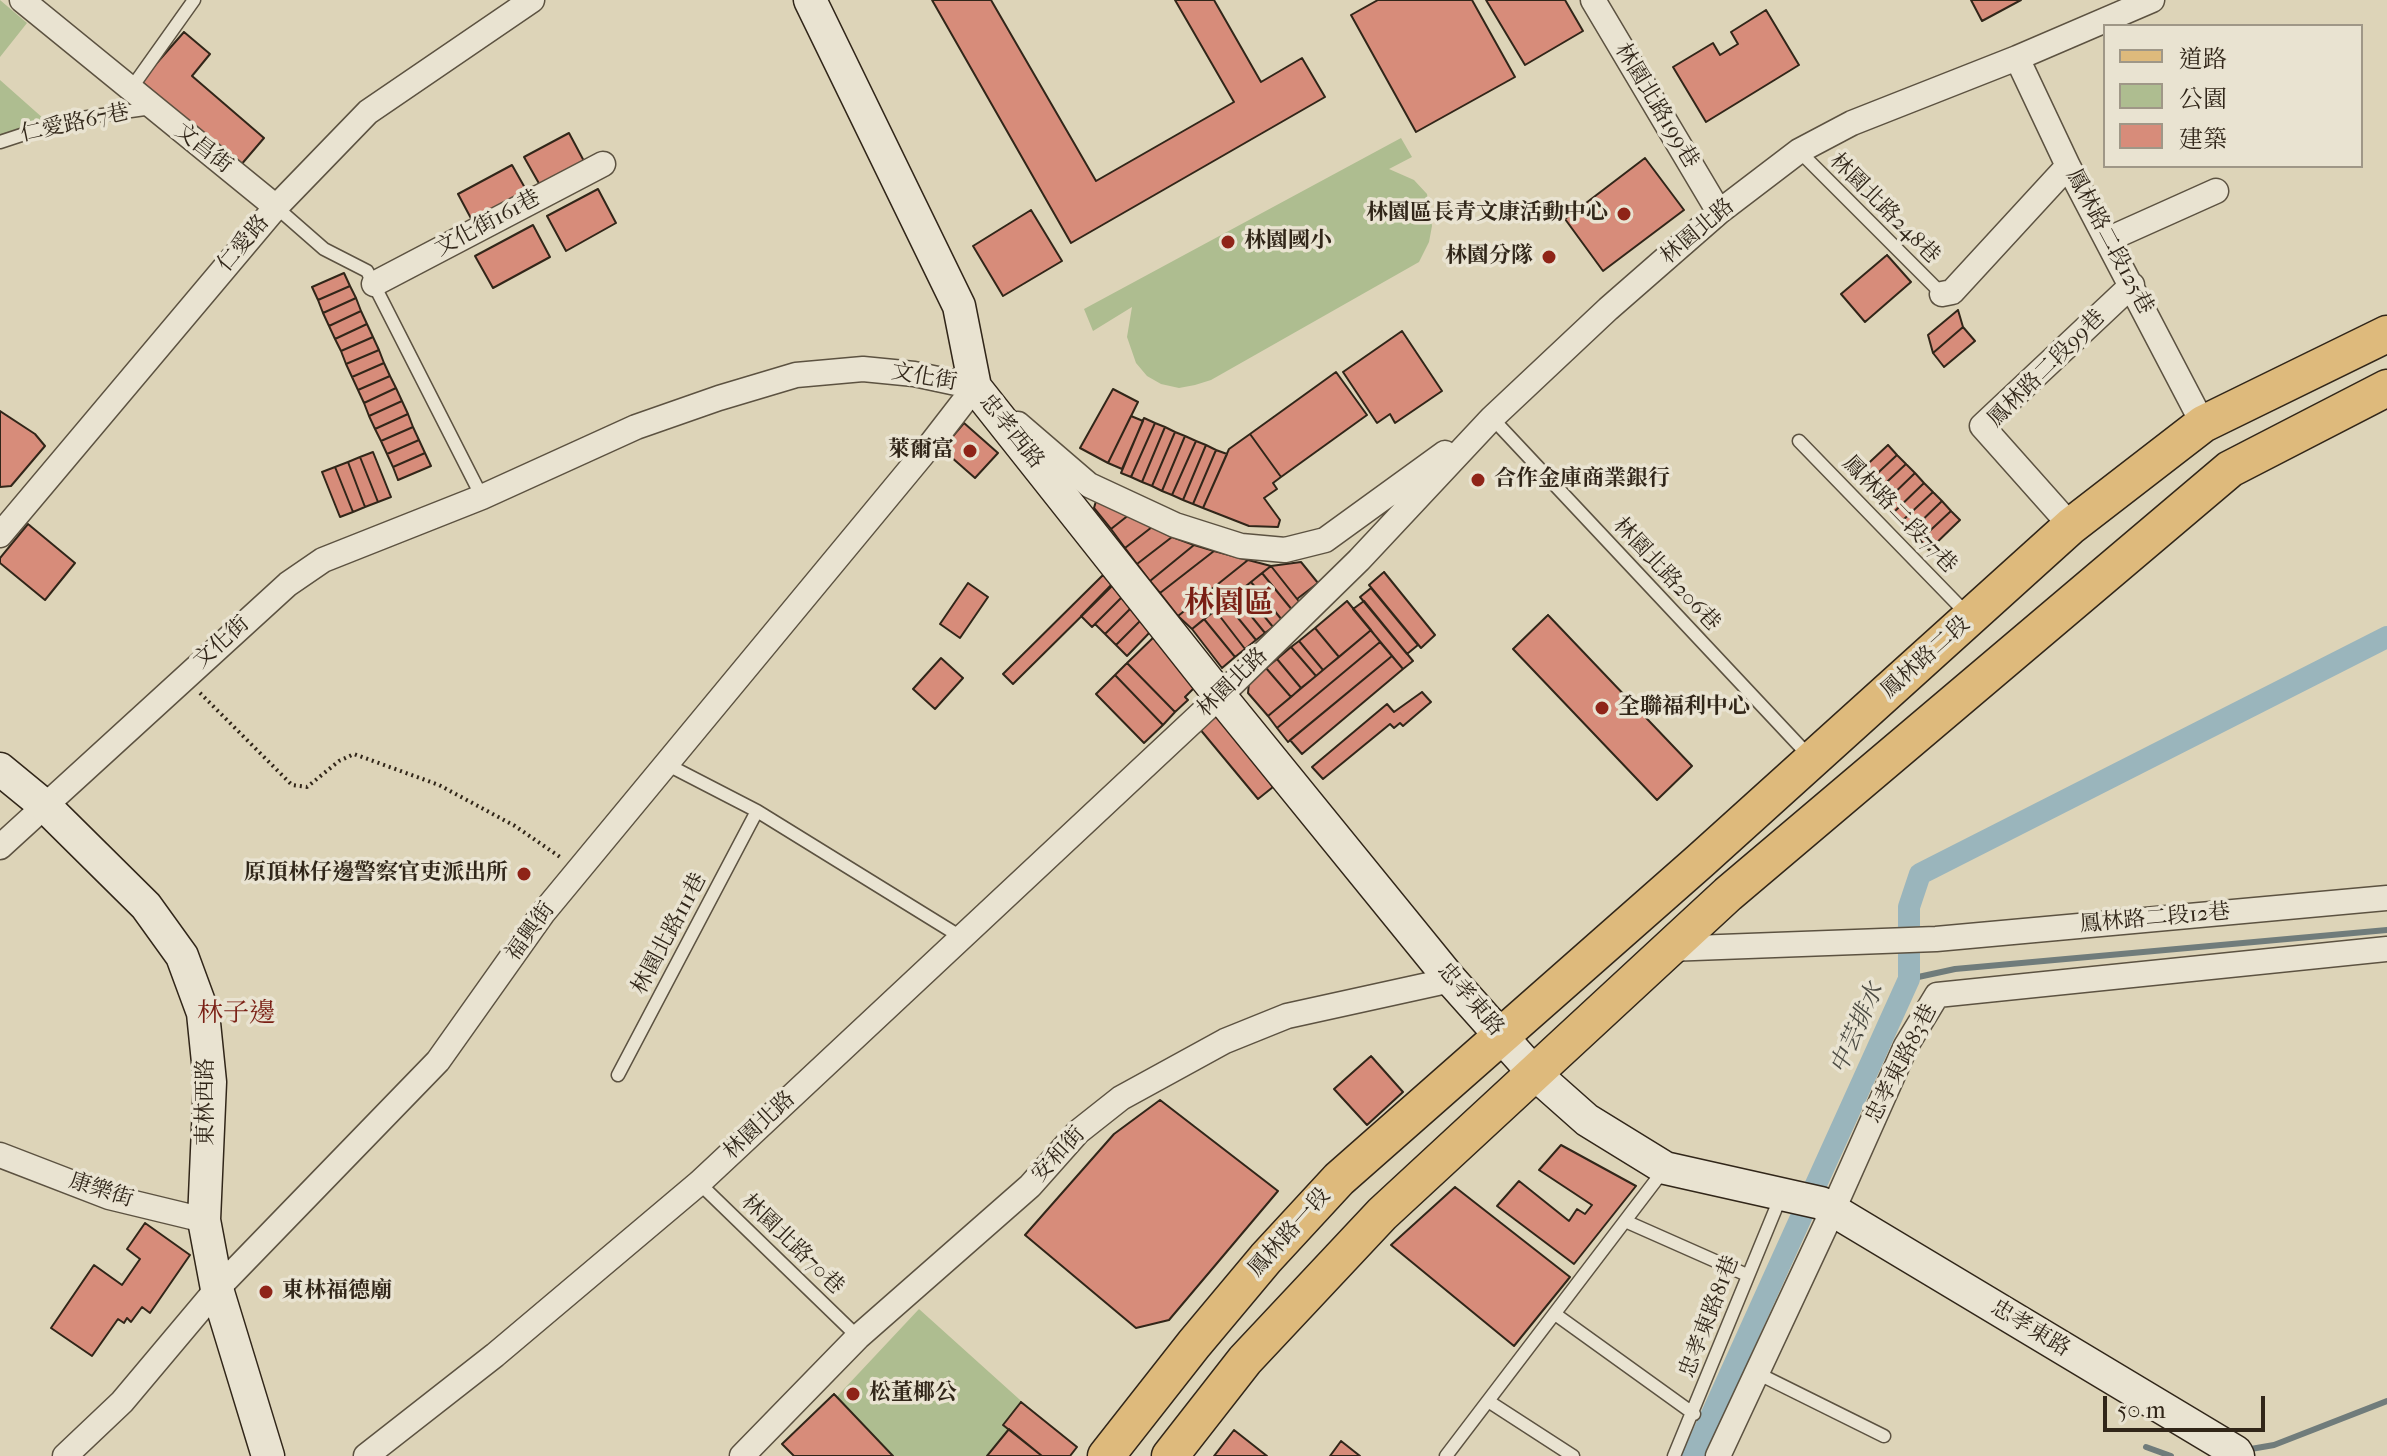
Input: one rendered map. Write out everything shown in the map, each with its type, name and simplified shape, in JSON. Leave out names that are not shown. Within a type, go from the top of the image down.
[{"type":"main road","name":"鳳林路二段","points":[[1500,1034],[2071,526],[2203,424],[2387,334]]},
{"type":"main road","points":[[1170,1456],[1245,1360],[1382,1214],[1667,949],[2230,469],[2387,388]]},
{"type":"main road","name":"鳳林路一段","points":[[1106,1456],[1266,1258],[1339,1179],[1500,1034]]},
{"type":"street","name":"仁愛路67巷","points":[[22,0],[130,90]]},
{"type":"street","name":"仁愛路","points":[[0,535],[276,207],[368,112],[532,0]]},
{"type":"street","name":"忠孝西路","points":[[810,0],[959,306],[975,387],[1220,696]]},
{"type":"street","name":"林園北路199巷","points":[[1593,0],[1719,212]]},
{"type":"street","name":"林園北路","points":[[366,1456],[495,1355],[699,1183],[1220,696],[1359,560],[1492,418],[1608,309],[1719,212],[1799,151],[1852,123],[2017,58],[2152,0]]},
{"type":"street","name":"鳳林路二段125巷","points":[[2017,58],[2068,166],[2109,239],[2203,424]]},
{"type":"street","name":"文昌街","points":[[130,90],[276,207]]},
{"type":"street","name":"文化街161巷","points":[[374,284],[603,164]]},
{"type":"street","points":[[1942,294],[1952,292],[2068,166]]},
{"type":"street","points":[[2109,239],[2216,191]]},
{"type":"street","name":"鳳林路二段99巷","points":[[2071,526],[1982,426],[2132,285]]},
{"type":"street","name":"文化街","points":[[0,847],[288,584],[323,560],[482,497],[636,427],[796,375],[863,369],[914,374],[975,387],[1089,485],[1175,525],[1241,546],[1285,550],[1325,540],[1492,418]]},
{"type":"street","name":"福興街","points":[[65,1456],[122,1402],[217,1289],[438,1061],[543,913],[975,387]]},
{"type":"street","name":"忠孝東路","points":[[1220,696],[1451,980],[1534,1073],[1587,1120],[1665,1168],[1808,1201],[2236,1452],[2238,1456]]},
{"type":"street","name":"東林西路","points":[[0,769],[45,806],[146,906],[182,956],[203,1013],[210,1082],[204,1220],[217,1289],[268,1456]]},
{"type":"street","name":"鳳林路二段12巷","points":[[1667,949],[1913,940],[2387,898]]},
{"type":"street","name":"忠孝東路83巷","points":[[1718,1456],[1757,1373],[1808,1201],[1937,995],[2387,949]]},
{"type":"street","name":"安和街","points":[[742,1456],[858,1337],[1030,1186],[1078,1132],[1121,1098],[1225,1041],[1287,1016],[1451,980]]},
{"type":"street","name":"康樂街","points":[[0,1155],[109,1197],[204,1220]]},
{"type":"lane","points":[[130,90],[194,0]]},
{"type":"lane","name":"仁愛路67巷","points":[[0,142],[67,120],[152,108]]},
{"type":"lane","name":"林園北路248巷","points":[[1799,151],[1942,294]]},
{"type":"lane","points":[[276,207],[324,249],[367,271],[482,497]]},
{"type":"lane","name":"林園北路206巷","points":[[1492,418],[1812,759]]},
{"type":"lane","name":"鳳林路二段77巷","points":[[1799,441],[1970,618]]},
{"type":"lane","points":[[666,764],[757,811],[961,937]]},
{"type":"lane","name":"林園北路111巷","points":[[618,1075],[757,811]]},
{"type":"lane","points":[[1446,1456],[1665,1168]]},
{"type":"lane","name":"林園北路70巷","points":[[699,1183],[858,1337]]},
{"type":"lane","name":"忠孝東路81巷","points":[[1674,1456],[1694,1414],[1747,1275],[1808,1201]]},
{"type":"lane","points":[[1625,1221],[1747,1275]]},
{"type":"lane","points":[[1555,1314],[1694,1414]]},
{"type":"lane","points":[[1757,1373],[1884,1436]]},
{"type":"lane","points":[[1488,1401],[1573,1456]]},
{"type":"path","points":[[185,678],[292,785],[307,787],[339,761],[354,754],[368,758],[439,785],[515,826],[579,870]]},
{"type":"green space","points":[[0,0],[27,23],[0,57]]},
{"type":"green space","points":[[0,80],[44,119],[0,139]]},
{"type":"green space","points":[[1401,138],[1412,157],[1389,169],[1414,180],[1427,194],[1432,226],[1429,242],[1419,262],[1211,380],[1195,385],[1179,388],[1161,384],[1147,376],[1136,363],[1127,337],[1132,307],[1093,331],[1084,309]]},
{"type":"green space","points":[[919,1309],[1029,1408],[993,1456],[886,1456],[829,1405]]},
{"type":"building","points":[[932,0],[991,0],[1096,181],[1234,102],[1175,0],[1214,0],[1261,82],[1302,58],[1325,97],[1071,243]]},
{"type":"building","points":[[1378,0],[1472,0],[1515,77],[1416,132],[1351,15]]},
{"type":"building","points":[[1486,0],[1565,0],[1583,31],[1525,65]]},
{"type":"building","points":[[1971,0],[2021,0],[1982,21]]},
{"type":"building","points":[[1766,10],[1799,65],[1706,122],[1673,67],[1713,43],[1720,55],[1738,44],[1731,32]]},
{"type":"building","points":[[184,32],[210,54],[192,76],[264,138],[240,166],[141,81]]},
{"type":"building","points":[[569,133],[585,163],[541,187],[524,157]]},
{"type":"building","name":"林園區長青文康活動中心","points":[[1645,158],[1684,210],[1603,271],[1565,219]]},
{"type":"building","points":[[512,165],[529,195],[474,224],[458,194]]},
{"type":"building","points":[[598,189],[616,223],[566,251],[547,216]]},
{"type":"building","points":[[1031,210],[1062,261],[1003,296],[973,246]]},
{"type":"building","points":[[533,225],[550,257],[493,288],[475,256]]},
{"type":"building","points":[[1887,255],[1911,282],[1865,322],[1841,294]]},
{"type":"building","points":[[344,273],[350,286],[318,300],[312,287]]},
{"type":"building","points":[[350,286],[356,298],[323,313],[318,300]]},
{"type":"building","points":[[356,298],[361,311],[329,326],[323,313]]},
{"type":"building","points":[[1958,310],[1963,327],[1933,353],[1928,335]]},
{"type":"building","points":[[361,311],[367,324],[335,339],[329,326]]},
{"type":"building","points":[[367,324],[373,337],[341,351],[335,339]]},
{"type":"building","points":[[1963,327],[1975,341],[1944,367],[1933,353]]},
{"type":"building","points":[[1402,331],[1442,391],[1395,423],[1390,414],[1377,423],[1343,372]]},
{"type":"building","points":[[373,337],[379,350],[346,364],[341,351]]},
{"type":"building","points":[[379,350],[384,363],[352,377],[346,364]]},
{"type":"building","points":[[384,363],[390,376],[358,390],[352,377]]},
{"type":"building","points":[[1336,372],[1367,415],[1281,477],[1250,434]]},
{"type":"building","points":[[390,376],[396,388],[364,403],[358,390]]},
{"type":"building","points":[[396,388],[402,401],[369,416],[364,403]]},
{"type":"building","points":[[1113,389],[1138,402],[1108,463],[1080,448]]},
{"type":"building","points":[[402,401],[408,414],[375,429],[369,416]]},
{"type":"building","points":[[0,411],[35,434],[45,446],[11,486],[0,487]]},
{"type":"building","points":[[408,414],[413,427],[381,441],[375,429]]},
{"type":"building","points":[[1131,416],[1143,421],[1122,469],[1108,463]]},
{"type":"building","points":[[1144,418],[1155,423],[1131,477],[1121,473]]},
{"type":"building","name":"萊爾富","points":[[964,423],[998,453],[975,478],[942,449]]},
{"type":"building","points":[[1155,423],[1165,427],[1142,482],[1131,477]]},
{"type":"building","points":[[413,427],[419,440],[387,454],[381,441]]},
{"type":"building","points":[[1165,427],[1175,432],[1152,486],[1142,482]]},
{"type":"building","points":[[1175,432],[1185,436],[1162,491],[1152,486]]},
{"type":"building","points":[[1250,434],[1281,477],[1273,483],[1277,489],[1264,498],[1280,520],[1278,527],[1249,526],[1203,508],[1229,449]]},
{"type":"building","points":[[1185,436],[1196,441],[1172,495],[1162,491]]},
{"type":"building","points":[[419,440],[425,453],[393,467],[387,454]]},
{"type":"building","points":[[1196,441],[1206,445],[1183,500],[1172,495]]},
{"type":"building","points":[[1206,445],[1216,450],[1193,504],[1183,500]]},
{"type":"building","points":[[1888,445],[1897,455],[1866,484],[1857,474]]},
{"type":"building","points":[[1216,450],[1227,454],[1203,508],[1193,504]]},
{"type":"building","points":[[373,452],[391,497],[378,502],[360,457]]},
{"type":"building","points":[[425,453],[431,466],[398,480],[393,467]]},
{"type":"building","points":[[1897,455],[1906,464],[1875,493],[1866,484]]},
{"type":"building","points":[[360,457],[378,502],[365,507],[348,462]]},
{"type":"building","points":[[348,462],[365,507],[353,512],[335,467]]},
{"type":"building","points":[[1906,464],[1915,473],[1884,503],[1875,493]]},
{"type":"building","points":[[335,467],[353,512],[340,517],[322,472]]},
{"type":"building","points":[[1915,473],[1924,483],[1894,512],[1884,503]]},
{"type":"building","points":[[1924,483],[1933,492],[1902,521],[1894,512]]},
{"type":"building","points":[[1933,492],[1942,501],[1911,531],[1902,521]]},
{"type":"building","points":[[1096,501],[1130,514],[1111,529],[1094,508]]},
{"type":"building","points":[[1942,501],[1951,511],[1920,540],[1911,531]]},
{"type":"building","points":[[1951,511],[1960,520],[1929,550],[1920,540]]},
{"type":"building","points":[[1130,514],[1152,527],[1125,548],[1111,529]]},
{"type":"building","points":[[28,524],[75,563],[45,600],[0,563],[0,558]]},
{"type":"building","points":[[1152,527],[1172,537],[1137,564],[1125,548]]},
{"type":"building","points":[[1172,537],[1194,545],[1150,581],[1137,564]]},
{"type":"building","points":[[1194,545],[1214,551],[1160,593],[1150,581]]},
{"type":"building","points":[[1214,551],[1248,560],[1178,616],[1160,593]]},
{"type":"building","points":[[1248,560],[1271,566],[1192,629],[1178,616]]},
{"type":"building","points":[[1301,562],[1318,583],[1297,599],[1271,566]]},
{"type":"building","points":[[1271,566],[1301,604],[1293,611],[1262,573]]},
{"type":"building","points":[[1384,572],[1435,635],[1421,648],[1369,585]]},
{"type":"building","points":[[1262,573],[1293,611],[1282,620],[1251,582]]},
{"type":"building","points":[[1103,575],[1113,585],[1013,684],[1003,674]]},
{"type":"building","points":[[1116,580],[1126,593],[1092,627],[1081,616]]},
{"type":"building","points":[[1251,582],[1282,620],[1273,627],[1242,589]]},
{"type":"building","points":[[968,583],[988,597],[960,638],[940,624]]},
{"type":"building","points":[[1371,588],[1418,645],[1407,654],[1360,597]]},
{"type":"building","points":[[1242,589],[1273,627],[1265,633],[1234,595]]},
{"type":"building","points":[[1126,593],[1135,604],[1105,634],[1095,624]]},
{"type":"building","points":[[1234,595],[1265,633],[1256,640],[1225,602]]},
{"type":"building","points":[[1347,601],[1371,630],[1339,657],[1315,628]]},
{"type":"building","points":[[1364,601],[1413,661],[1403,669],[1353,609]]},
{"type":"building","points":[[1225,602],[1256,640],[1245,649],[1215,610]]},
{"type":"building","points":[[1135,604],[1144,617],[1116,645],[1105,634]]},
{"type":"building","points":[[1215,610],[1245,649],[1235,657],[1204,619]]},
{"type":"building","name":"全聯福利中心","points":[[1548,615],[1692,766],[1657,800],[1513,649]]},
{"type":"building","points":[[1144,617],[1153,629],[1127,656],[1116,645]]},
{"type":"building","points":[[1204,619],[1235,657],[1222,668],[1192,629]]},
{"type":"building","points":[[1315,628],[1339,657],[1323,670],[1299,641]]},
{"type":"building","points":[[1371,630],[1380,642],[1277,728],[1268,716]]},
{"type":"building","points":[[1157,634],[1196,686],[1185,697],[1188,700],[1175,712],[1127,663]]},
{"type":"building","points":[[1299,641],[1323,670],[1316,676],[1291,647]]},
{"type":"building","points":[[1380,642],[1392,656],[1288,742],[1277,728]]},
{"type":"building","points":[[1291,647],[1316,676],[1301,688],[1277,659]]},
{"type":"building","points":[[1392,656],[1403,669],[1302,754],[1290,740]]},
{"type":"building","points":[[941,658],[963,678],[935,709],[913,689]]},
{"type":"building","points":[[1277,659],[1301,688],[1291,697],[1266,668]]},
{"type":"building","points":[[1127,663],[1175,712],[1163,725],[1115,675]]},
{"type":"building","points":[[1266,668],[1291,697],[1268,716],[1248,693],[1249,682]]},
{"type":"building","points":[[1115,675],[1163,725],[1144,743],[1096,694]]},
{"type":"building","points":[[1422,692],[1431,702],[1403,726],[1400,723],[1394,728],[1390,724],[1323,779],[1312,767],[1387,704],[1394,712]]},
{"type":"building","points":[[1218,714],[1273,787],[1258,799],[1199,728]]},
{"type":"building","points":[[1371,1056],[1403,1092],[1367,1125],[1334,1089]]},
{"type":"building","points":[[1160,1100],[1278,1191],[1169,1320],[1136,1328],[1025,1235],[1114,1134]]},
{"type":"building","points":[[1561,1145],[1636,1186],[1574,1264],[1497,1206],[1519,1181],[1569,1221],[1577,1209],[1585,1214],[1592,1205],[1539,1170]]},
{"type":"building","points":[[1455,1187],[1570,1277],[1514,1346],[1391,1245]]},
{"type":"building","points":[[145,1223],[190,1255],[150,1313],[142,1307],[131,1322],[127,1318],[124,1323],[118,1319],[92,1356],[51,1328],[94,1265],[122,1285],[140,1259],[127,1249]]},
{"type":"building","points":[[834,1394],[893,1456],[794,1456],[782,1444]]},
{"type":"building","points":[[1021,1402],[1077,1447],[1070,1456],[1042,1456],[1003,1425]]},
{"type":"building","points":[[1009,1429],[1042,1456],[987,1456]]},
{"type":"building","points":[[1234,1430],[1267,1456],[1214,1456]]},
{"type":"building","points":[[1341,1441],[1360,1456],[1330,1456]]},
{"type":"waterway","name":"中芸排水","points":[[1693,1456],[1909,979],[1909,907],[1920,874],[2387,637]]},
{"type":"waterway","points":[[1909,979],[1955,969],[2387,930]]},
{"type":"waterway","points":[[2245,1450],[2274,1445],[2387,1401]]},
{"type":"waterway","points":[[2146,1447],[2171,1456]]},
{"type":"place","name":"林園區長青文康活動中心","points":[[1624,214]]},
{"type":"place","name":"林園國小","points":[[1228,242]]},
{"type":"place","name":"林園分隊","points":[[1549,257]]},
{"type":"place","name":"萊爾富","points":[[970,451]]},
{"type":"place","name":"合作金庫商業銀行","points":[[1478,480]]},
{"type":"place","name":"全聯福利中心","points":[[1602,708]]},
{"type":"place","name":"原頂林仔邊警察官吏派出所","points":[[524,874]]},
{"type":"place","name":"東林福德廟","points":[[266,1292]]},
{"type":"place","name":"松董椰公","points":[[853,1394]]},
{"type":"district","name":"林園區","points":[[1229,605]]},
{"type":"district","name":"林子邊","points":[[236,1015]]}]
